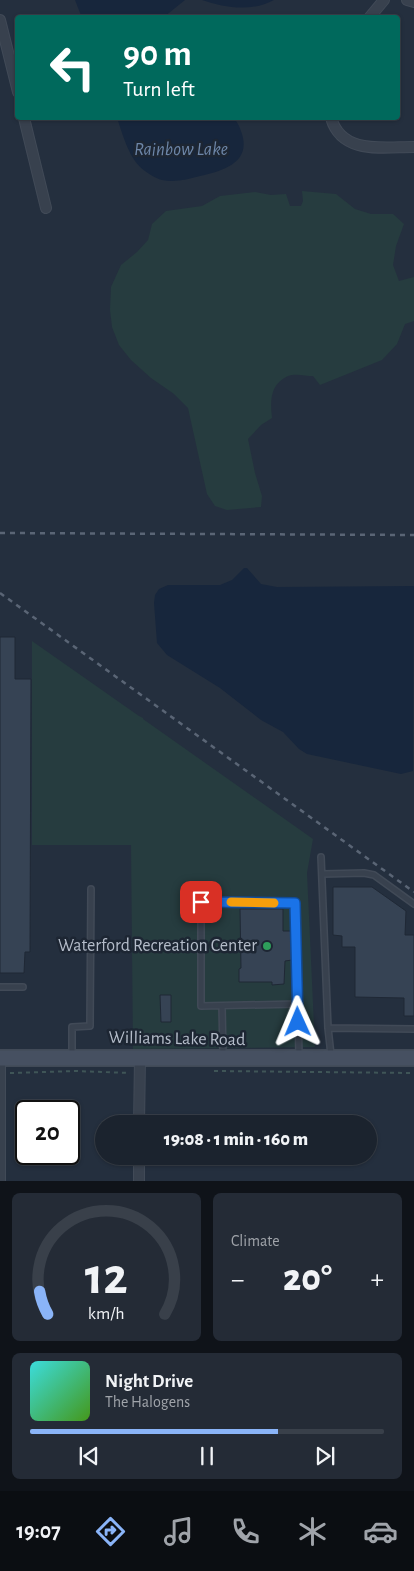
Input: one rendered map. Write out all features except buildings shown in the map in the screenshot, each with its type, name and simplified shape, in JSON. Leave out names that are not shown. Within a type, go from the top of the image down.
[{"type":"main road","name":"Williams Lake Road","points":[[0,1058],[414,1058]]},
{"type":"street","points":[[372,15],[384,0]]},
{"type":"street","points":[[407,0],[414,2]]},
{"type":"street","points":[[0,20],[2,42],[15,83]]},
{"type":"street","points":[[24,120],[46,208]]},
{"type":"street","points":[[332,120],[340,136],[358,145],[369,147],[414,147]]},
{"type":"street","points":[[0,1058],[0,1181]]},
{"type":"street","points":[[139,1115],[140,1058]]},
{"type":"street","points":[[139,1165],[139,1181]]},
{"type":"lane","points":[[321,857],[328,1028],[332,1058]]},
{"type":"lane","points":[[323,874],[364,873],[374,875],[414,904]]},
{"type":"lane","points":[[72,1057],[72,1027],[90,1026],[91,889]]},
{"type":"lane","points":[[298,1004],[202,1006],[201,902],[295,903],[298,1004],[299,1058]]},
{"type":"lane","points":[[0,987],[23,987]]},
{"type":"lane","points":[[222,1006],[223,1058]]},
{"type":"lane","points":[[328,1028],[414,1029]]},
{"type":"path","points":[[212,1070],[219,1072],[414,1073]]},
{"type":"path","points":[[0,1073],[75,1071],[140,1073]]},
{"type":"green space","points":[[302,191],[336,194],[355,209],[371,214],[393,214],[404,224],[396,246],[393,265],[399,281],[414,277],[414,321],[405,324],[397,344],[382,360],[320,385],[313,376],[291,375],[282,379],[274,388],[272,394],[272,418],[261,425],[248,439],[262,496],[261,507],[227,510],[215,506],[207,494],[188,408],[174,394],[151,378],[131,360],[119,345],[112,327],[110,310],[111,287],[121,265],[148,240],[152,224],[166,211],[202,206],[220,196],[255,192],[271,195],[286,194],[290,206],[301,206],[303,201]]},
{"type":"green space","name":"Waterford Recreation Center","points":[[32,641],[313,839],[307,873],[315,1047],[133,1049],[131,845],[32,845]]},
{"type":"water","points":[[75,0],[185,0],[166,15],[81,15]]},
{"type":"water","points":[[202,0],[274,0],[257,6],[238,8]]},
{"type":"water","name":"Rainbow Lake","points":[[118,120],[235,120],[238,123],[244,144],[242,152],[233,164],[208,174],[172,181],[155,178],[139,166],[127,147]]},
{"type":"water","points":[[244,568],[247,568],[261,584],[277,587],[414,586],[413,771],[401,774],[307,754],[299,749],[283,732],[261,720],[220,688],[167,655],[157,643],[154,603],[155,595],[159,589],[168,585],[220,585],[232,580]]},
{"type":"railway","points":[[0,533],[414,535]]},
{"type":"railway","points":[[0,593],[414,892]]},
{"type":"slow traffic","points":[[231,902],[274,903]]},
{"type":"place","name":"Waterford Recreation Center","points":[[267,946]]},
{"type":"route","points":[[201,902],[295,903],[298,1022]]}]
